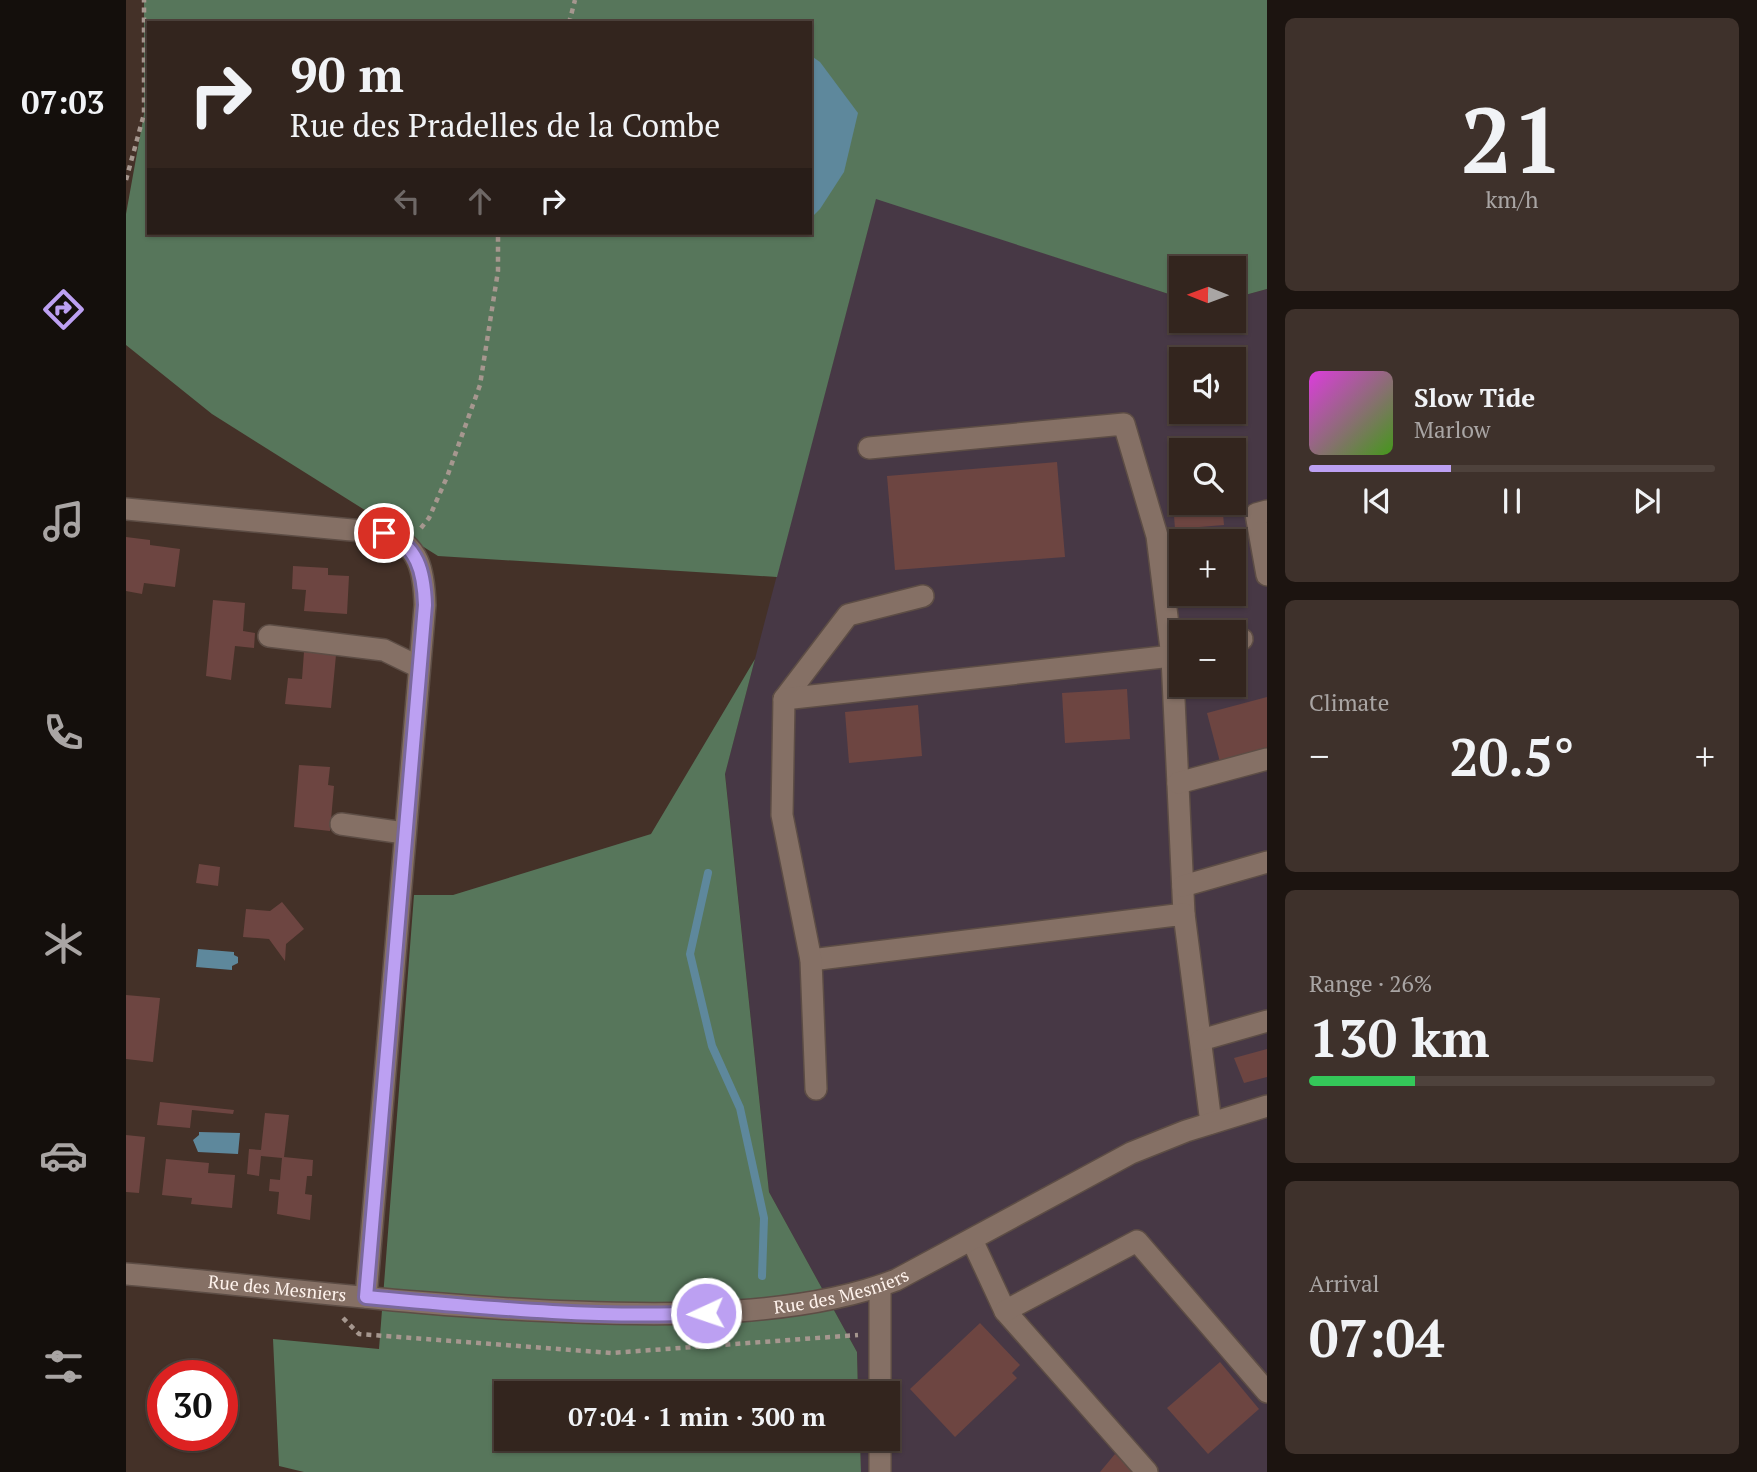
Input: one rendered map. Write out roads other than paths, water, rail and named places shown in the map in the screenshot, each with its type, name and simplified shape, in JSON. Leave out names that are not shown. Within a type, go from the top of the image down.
[{"type":"street","points":[[869,448],[1125,424],[1157,536],[1171,620]]},
{"type":"street","points":[[126,509],[384,533],[397,537],[416,557],[424,584],[425,605],[366,1297]]},
{"type":"street","points":[[1267,511],[1256,514],[1267,575]]},
{"type":"street","points":[[816,1089],[811,960],[782,815],[784,699],[848,615],[923,596]]},
{"type":"street","points":[[269,636],[384,650],[419,667]]},
{"type":"street","points":[[784,699],[1169,657]]},
{"type":"street","points":[[1177,697],[1184,914],[1211,1122]]},
{"type":"street","points":[[1178,783],[1267,758]]},
{"type":"street","points":[[341,824],[404,833]]},
{"type":"street","points":[[1183,886],[1267,862]]},
{"type":"street","points":[[811,960],[1184,914]]},
{"type":"street","points":[[1201,1040],[1267,1021]]},
{"type":"street","name":"Rue des Mesniers","points":[[126,1274],[522,1311],[675,1314],[789,1305],[880,1286],[919,1269],[1107,1165],[1161,1140],[1267,1106]]},
{"type":"street","points":[[972,1240],[1005,1311],[1147,1472]]},
{"type":"street","points":[[1005,1311],[1137,1241],[1267,1392]]},
{"type":"street","points":[[880,1286],[880,1381]]},
{"type":"street","points":[[880,1451],[880,1472]]},
{"type":"water","points":[[812,56],[820,62],[858,113],[844,172],[812,217]]},
{"type":"water","points":[[198,949],[234,952],[238,963],[232,966],[232,970],[196,967]]},
{"type":"water","points":[[199,1132],[240,1133],[238,1154],[198,1152],[193,1140]]},
{"type":"waterway","points":[[708,873],[690,954],[712,1046],[740,1108],[764,1218],[762,1276]]}]
